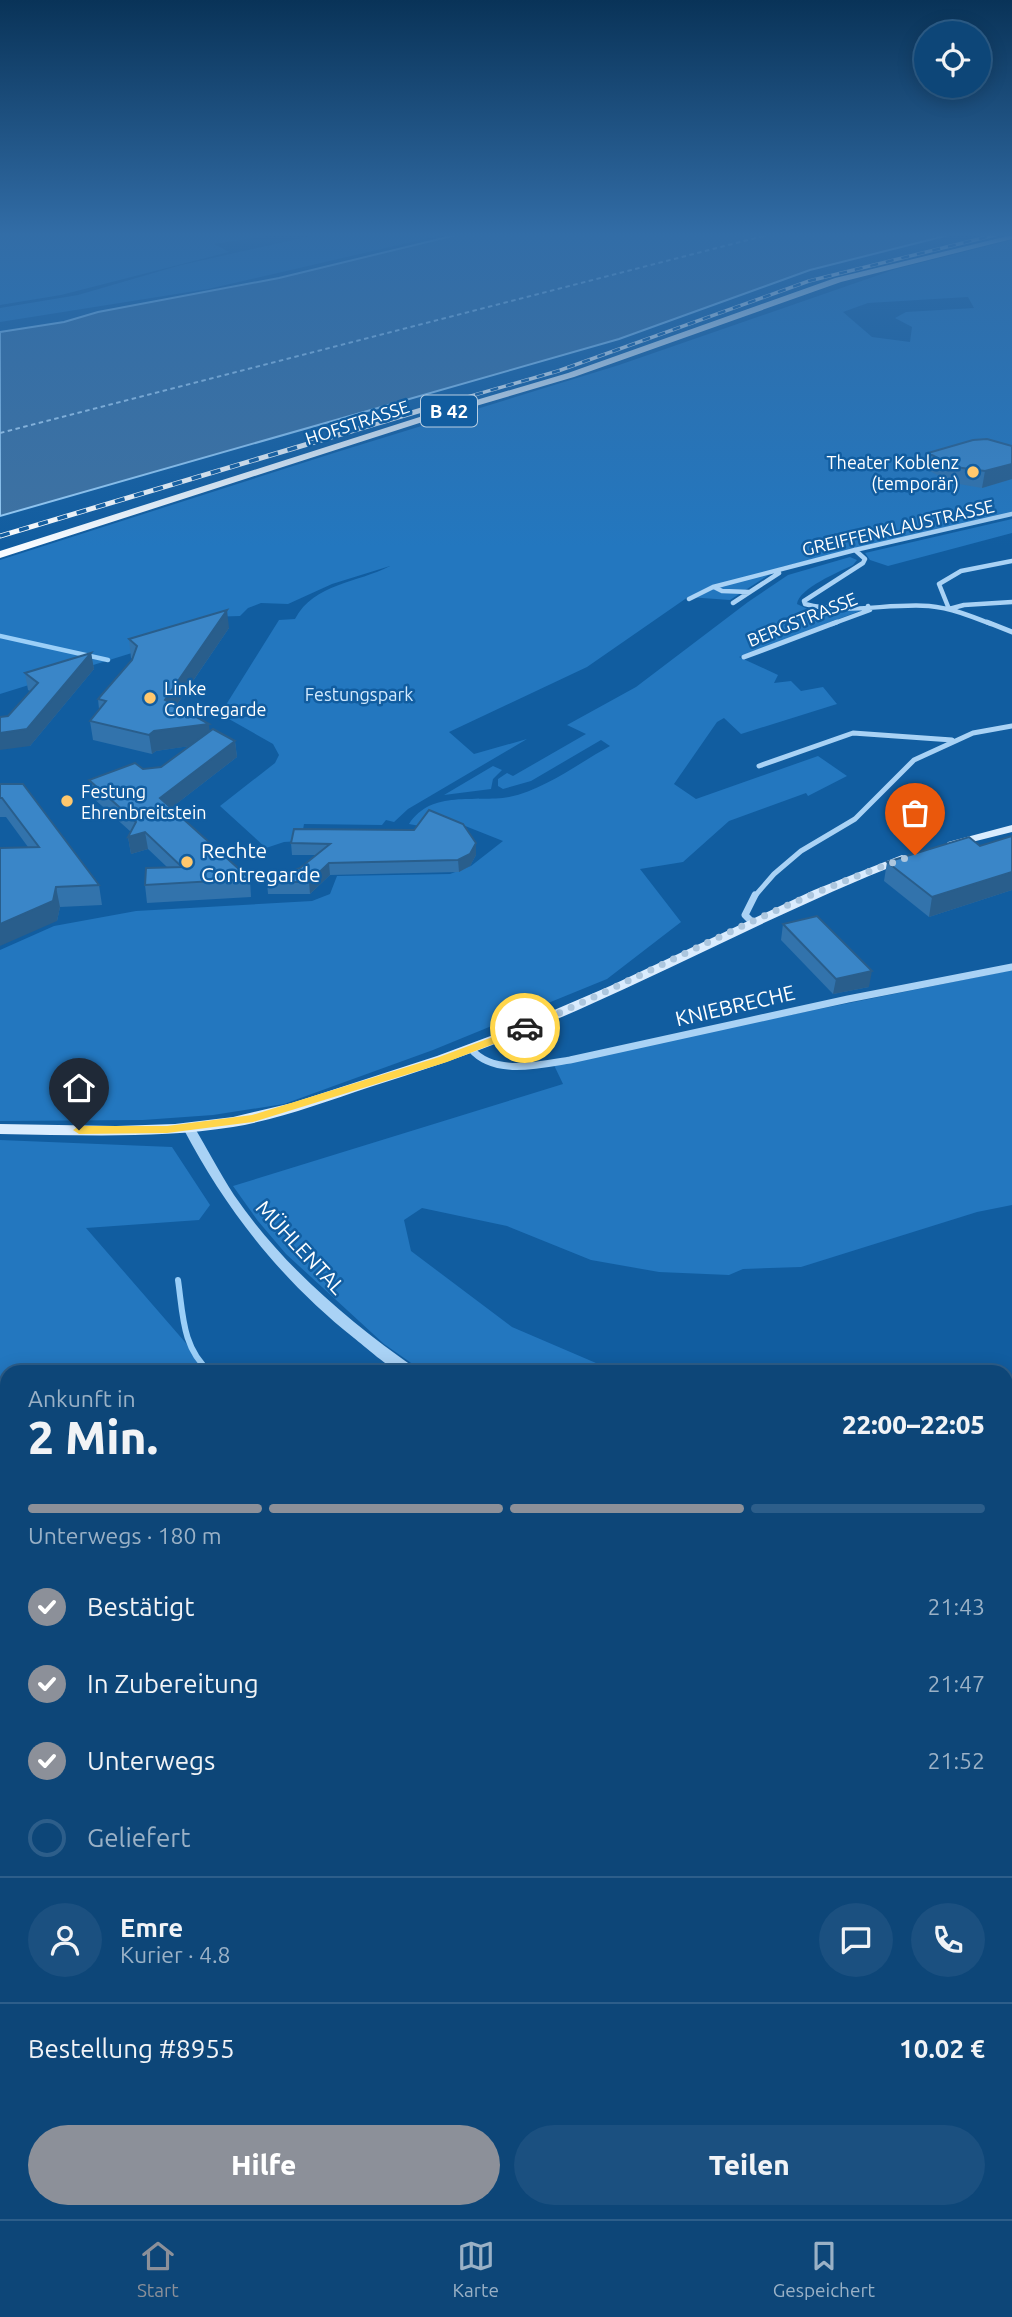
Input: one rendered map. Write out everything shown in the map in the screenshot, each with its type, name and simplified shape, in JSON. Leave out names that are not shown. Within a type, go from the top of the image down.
[{"type":"main road","name":"HOFSTRASSE","points":[[0,555],[432,416],[583,371],[673,339]]},
{"type":"main road","points":[[936,848],[1012,828]]},
{"type":"main road","points":[[0,1129],[104,1131],[190,1128],[235,1122],[279,1111],[471,1049],[618,986],[815,892],[915,855]]},
{"type":"street","name":"GREIFFENKLAUSTRASSE","points":[[689,599],[713,587],[855,550],[1012,514]]},
{"type":"street","name":"BERGSTRASSE","points":[[855,550],[865,559],[863,563],[803,601],[814,608],[915,606],[950,609],[1012,632]]},
{"type":"street","points":[[1012,561],[953,573],[939,584],[950,609],[964,605],[1012,602]]},
{"type":"street","name":"GREIFFENKLAUSTRASSE","points":[[733,603],[791,567]]},
{"type":"street","points":[[713,587],[722,591],[749,592]]},
{"type":"street","name":"BERGSTRASSE","points":[[744,657],[870,610],[868,606]]},
{"type":"street","points":[[752,922],[745,915],[747,906],[781,868],[801,851],[855,819],[914,760],[953,740],[987,729],[1012,726]]},
{"type":"street","points":[[759,766],[853,733],[953,740]]},
{"type":"street","name":"KNIEBRECHE","points":[[471,1049],[480,1059],[495,1065],[552,1062],[605,1053],[873,992],[1012,967]]},
{"type":"street","name":"MÜHLENTAL","points":[[190,1128],[221,1186],[261,1241],[350,1326],[401,1365]]},
{"type":"green space","name":"Festungspark","points":[[695,339],[884,339],[910,342],[910,339],[1012,339],[1012,513],[781,567],[730,600],[688,597],[587,667],[449,732],[474,754],[527,739],[408,809],[394,822],[386,820],[382,825],[304,824],[301,841],[284,842],[266,848],[220,806],[275,763],[279,755],[273,744],[229,719],[252,716],[261,708],[248,705],[224,708],[279,620],[295,619],[303,607],[325,591],[390,566],[332,584],[288,604],[261,603],[248,608],[240,616],[208,617],[209,629],[0,694],[0,560]]},
{"type":"green space","points":[[1012,519],[1012,533],[888,566],[870,560],[865,553]]},
{"type":"green space","points":[[850,557],[857,560],[853,565],[812,586],[799,598],[797,604],[812,611],[865,609],[739,657],[778,675],[774,683],[791,681],[801,691],[823,687],[837,704],[741,734],[724,718],[717,722],[674,784],[696,799],[818,756],[847,776],[808,796],[806,793],[729,821],[683,862],[640,869],[681,922],[607,979],[433,1050],[284,1104],[213,1115],[143,1120],[0,1121],[0,950],[54,926],[136,911],[312,901],[330,894],[337,876],[450,874],[471,866],[503,841],[440,816],[425,827],[409,824],[419,813],[442,802],[509,797],[535,788],[610,746],[601,740],[531,781],[503,789],[498,786],[498,779],[507,773],[513,776],[586,734],[567,725],[636,687],[788,575]]},
{"type":"green space","points":[[493,766],[502,770],[493,779],[491,789],[444,795]]},
{"type":"green space","points":[[1012,970],[1012,1205],[977,1212],[801,1267],[743,1269],[729,1275],[659,1272],[591,1260],[507,1226],[422,1208],[404,1220],[411,1251],[512,1327],[601,1365],[414,1365],[384,1344],[286,1254],[233,1186],[563,1084],[553,1063]]},
{"type":"green space","points":[[0,1140],[172,1147],[210,1205],[199,1220],[86,1228],[205,1365],[0,1365]]},
{"type":"shaded area","points":[[0,339],[620,339],[619,339],[0,516]]},
{"type":"building","points":[[987,439],[1012,446],[1012,464],[985,471],[955,467],[928,453],[973,440]]},
{"type":"building","points":[[227,610],[165,700],[209,724],[154,731],[149,735],[90,721],[106,701],[98,699],[132,660],[137,646],[129,639]]},
{"type":"building","points":[[91,653],[27,729],[0,733],[0,717],[8,716],[38,683],[25,673]]},
{"type":"building","points":[[213,729],[235,741],[160,798],[250,879],[145,885],[146,868],[182,867],[145,832],[128,837],[136,822],[89,780],[135,763],[143,769],[161,767]]},
{"type":"building","points":[[0,784],[23,784],[99,885],[56,887],[53,901],[0,924],[0,848],[39,847],[0,798]]},
{"type":"building","points":[[429,810],[463,824],[476,843],[470,854],[458,860],[329,863],[309,882],[267,882],[300,868],[330,844],[291,843],[294,829],[414,830]]},
{"type":"building","points":[[1012,836],[1012,872],[932,897],[887,862],[969,837],[980,846]]},
{"type":"building","points":[[817,916],[872,971],[836,979],[783,924]]},
{"type":"waterway","points":[[0,636],[108,660]]},
{"type":"waterway","points":[[178,1280],[185,1330],[203,1365]]},
{"type":"ferry route","points":[[0,433],[366,339]]},
{"type":"railway","points":[[429,408],[558,371],[648,339]]},
{"type":"railway","points":[[0,536],[435,406]]},
{"type":"way so far","points":[[525,1028],[793,901],[915,855]]},
{"type":"place","name":"Theater Koblenz (temporär)","points":[[973,472]]},
{"type":"place","name":"Linke Contregarde","points":[[150,698]]},
{"type":"place","name":"Festung Ehrenbreitstein","points":[[67,801]]},
{"type":"place","name":"Rechte Contregarde","points":[[187,862]]},
{"type":"route","points":[[79,1130],[167,1130],[253,1118],[443,1059],[525,1028]]}]
